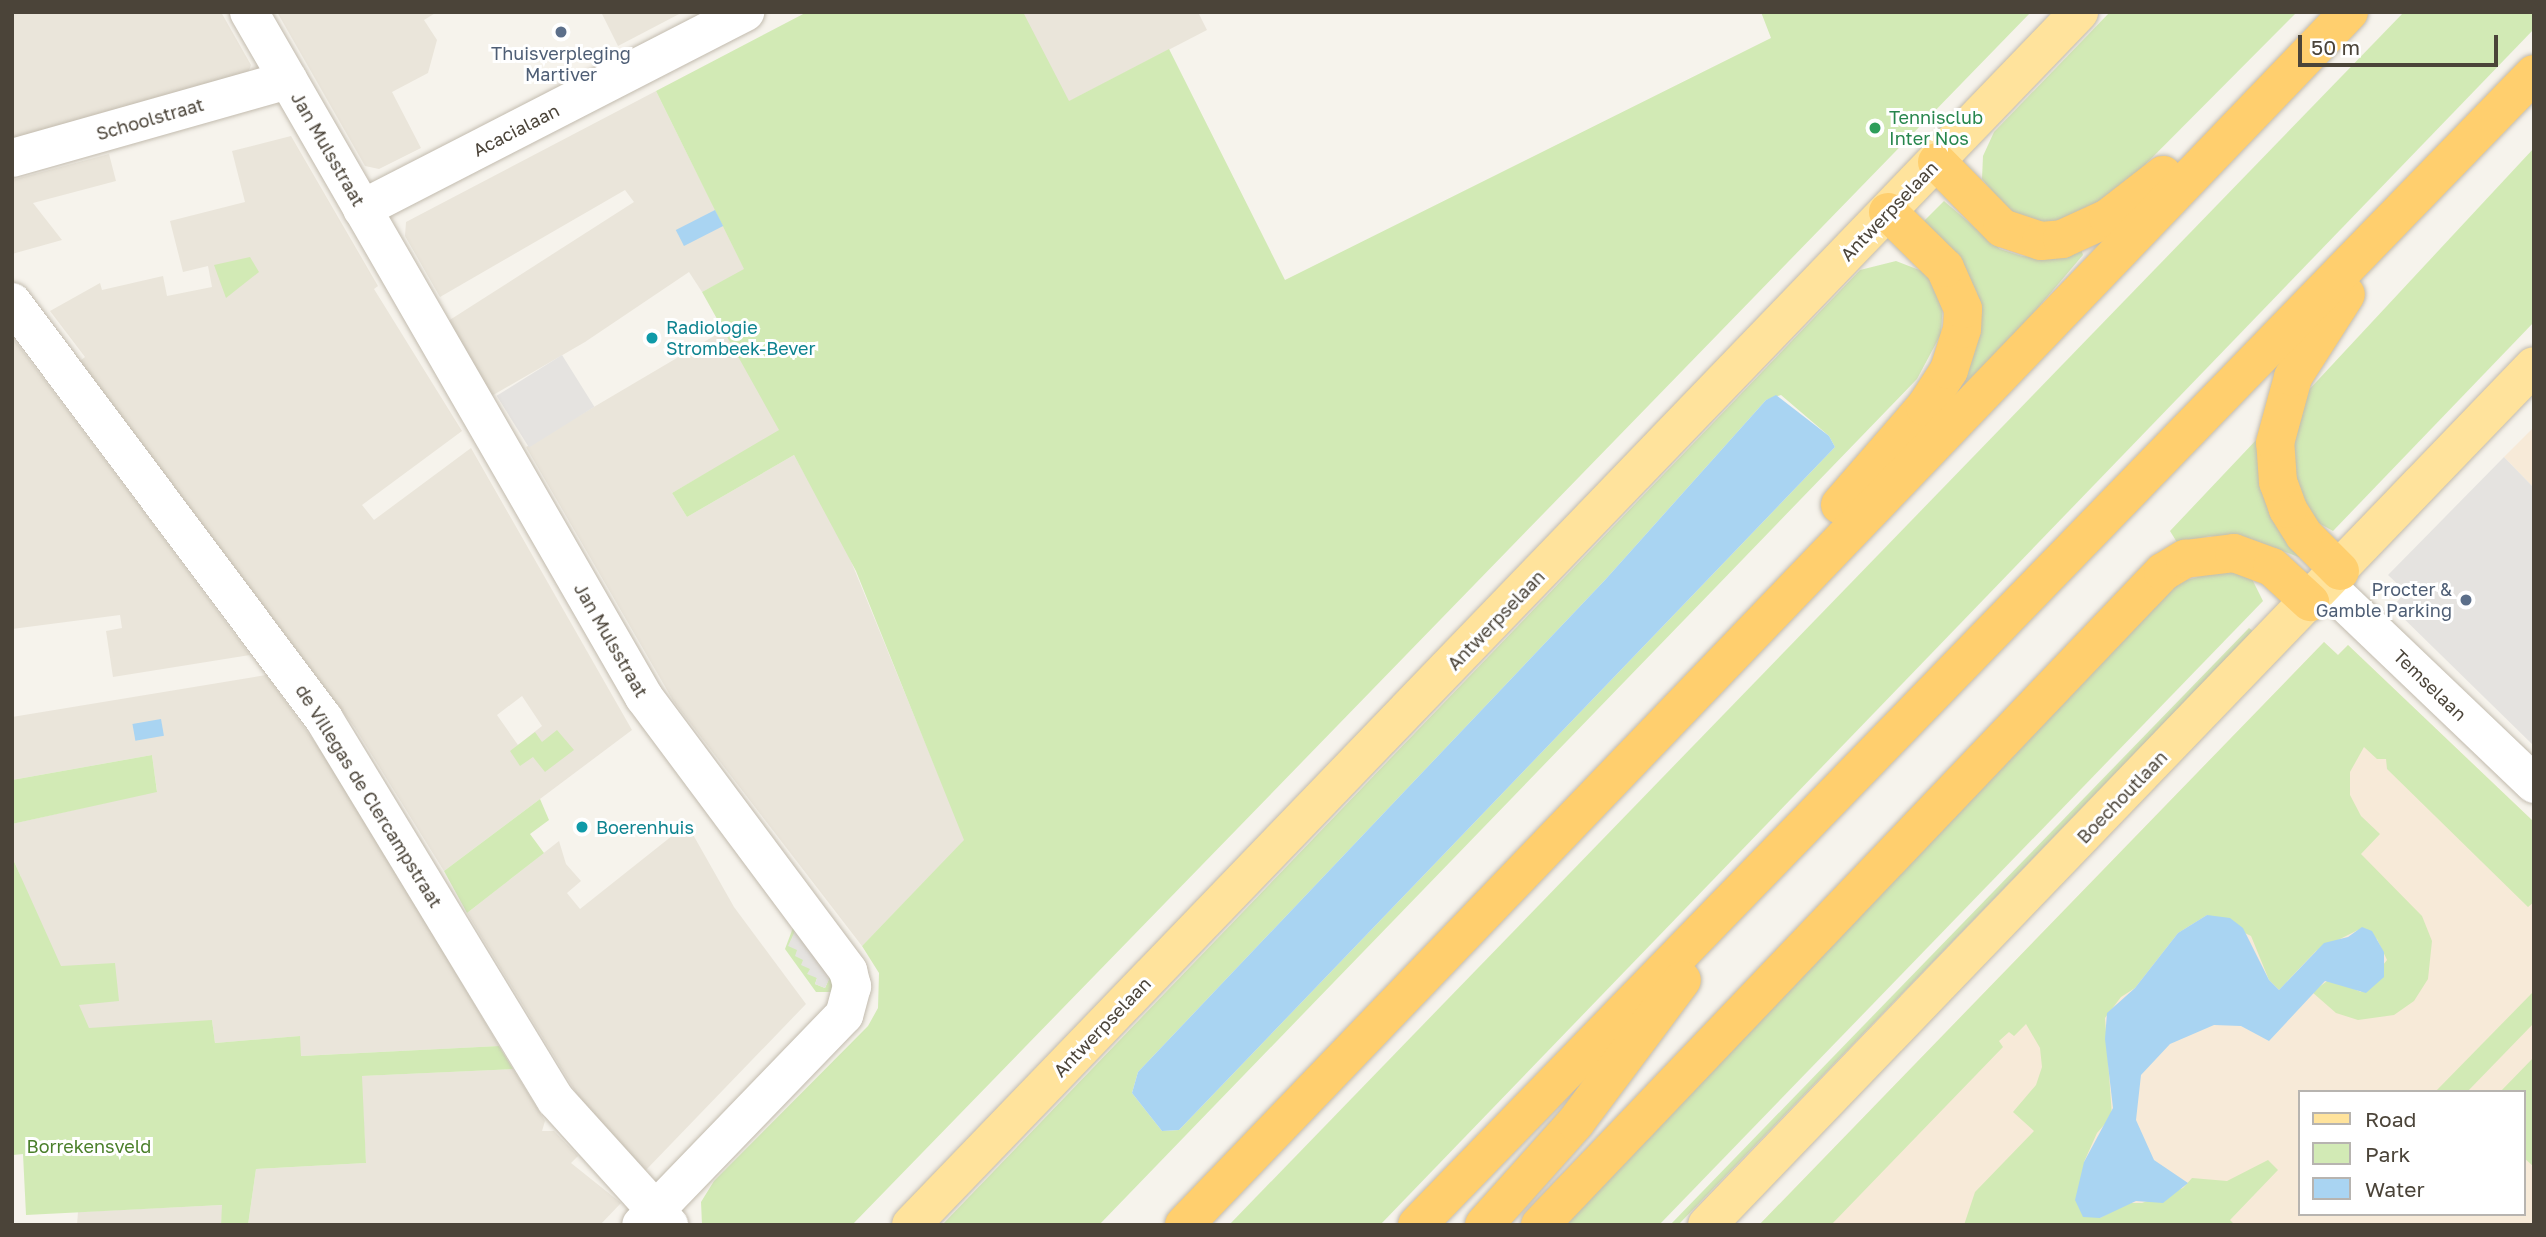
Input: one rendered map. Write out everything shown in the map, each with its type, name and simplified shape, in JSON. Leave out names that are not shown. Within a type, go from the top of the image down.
[{"type":"highway","points":[[1184,1225],[2349,12]]},
{"type":"highway","points":[[1937,162],[2013,235],[2041,242],[2062,239],[2128,203],[2312,50]]},
{"type":"highway","points":[[1418,1225],[2534,74]]},
{"type":"highway","points":[[1586,805],[1925,407],[1949,370],[1962,319],[1955,286],[1945,268],[1888,212]]},
{"type":"highway","points":[[2326,586],[2304,535],[2282,496],[2275,467],[2279,418],[2293,377],[2310,348],[2399,215]]},
{"type":"highway","points":[[1539,1225],[2164,572],[2185,559],[2234,553],[2326,586]]},
{"type":"highway","points":[[1484,1225],[1576,1122],[1782,847]]},
{"type":"main road","name":"Antwerpselaan","points":[[911,1225],[2079,12]]},
{"type":"main road","name":"Boechoutlaan","points":[[1707,1225],[2326,586],[2534,366]]},
{"type":"street","name":"Jan Mulsstraat","points":[[250,12],[644,698],[848,971],[852,986],[844,1016],[656,1220]]},
{"type":"street","name":"Acacialaan","points":[[362,209],[744,12]]},
{"type":"street","name":"Schoolstraat","points":[[12,158],[289,80]]},
{"type":"street","name":"de Villegas de Clercampstraat","points":[[12,302],[324,719],[556,1100],[656,1220]]},
{"type":"street","name":"Temselaan","points":[[2326,586],[2534,784]]},
{"type":"shaded area","points":[[12,12],[221,12],[251,65],[247,75],[12,139]]},
{"type":"shaded area","points":[[277,12],[437,12],[424,20],[437,40],[428,73],[392,92],[421,148],[379,169],[365,166]]},
{"type":"shaded area","points":[[601,12],[683,12],[618,46]]},
{"type":"shaded area","points":[[807,12],[1198,12],[1207,30],[863,208]]},
{"type":"shaded area","points":[[656,91],[745,270],[702,292],[689,272],[585,342],[488,398],[445,323],[634,202],[625,190],[440,297],[405,236],[406,222]]},
{"type":"shaded area","points":[[291,136],[378,286],[374,289],[462,431],[362,505],[374,520],[471,448],[632,730],[444,871],[355,728],[80,361],[85,357],[50,311],[100,283],[102,290],[163,276],[167,296],[212,287],[208,266],[183,272],[170,221],[245,202],[232,151]],"holes":[[[522,696],[542,726],[518,745],[497,715]]]},
{"type":"shaded area","points":[[109,154],[116,181],[33,203],[62,240],[12,254],[12,180]]},
{"type":"shaded area","points":[[726,329],[780,431],[672,493],[687,517],[794,455],[846,549],[965,840],[862,946],[674,702],[526,447]]},
{"type":"shaded area","points":[[12,337],[250,655],[113,677],[106,631],[122,628],[120,615],[12,629]]},
{"type":"shaded area","points":[[562,355],[594,407],[529,448],[497,396]]},
{"type":"shaded area","points":[[2534,427],[2534,488],[2504,457]]},
{"type":"shaded area","name":"Procter & Gamble Parking","points":[[2504,457],[2534,488],[2534,746],[2392,607],[2406,592],[2388,575]]},
{"type":"shaded area","points":[[2324,642],[2338,655],[2348,645],[2534,822],[2534,1225],[1759,1225]]},
{"type":"shaded area","points":[[266,675],[338,774],[499,1046],[300,1056],[300,1036],[215,1043],[212,1020],[39,1132],[21,877],[12,857],[12,824],[157,791],[152,755],[12,780],[12,717]]},
{"type":"shaded area","points":[[687,824],[734,907],[806,1004],[645,1171],[578,1096],[467,913],[559,841],[566,864],[581,881],[567,893],[580,909]]},
{"type":"shaded area","points":[[800,920],[835,966],[825,988],[815,984],[817,978],[807,974],[810,969],[801,965],[803,960],[795,956],[797,950],[788,946]]},
{"type":"shaded area","points":[[513,1069],[545,1121],[542,1131],[554,1131],[578,1156],[571,1163],[621,1203],[600,1225],[248,1225],[256,1169],[366,1163],[361,1076]]},
{"type":"shaded area","points":[[223,1205],[221,1225],[77,1225],[78,1212]]},
{"type":"green space","points":[[807,12],[1023,12],[1069,101],[1169,49],[1285,280],[1771,38],[1761,12],[2031,12],[852,1225],[702,1225],[701,1202],[714,1181],[868,1026],[878,1008],[879,973],[862,946],[964,840],[856,571],[794,455],[687,517],[672,493],[779,430],[702,292],[744,269],[656,91]]},
{"type":"green space","points":[[2110,12],[2297,12],[2107,203],[2053,223],[2015,218],[1982,179],[1983,156],[1994,132]]},
{"type":"green space","points":[[2404,12],[2534,12],[2534,29],[1380,1225],[1229,1225]]},
{"type":"green space","points":[[2534,148],[2534,322],[2333,531],[2315,521],[2298,490],[2291,454],[2305,394]]},
{"type":"green space","points":[[1944,201],[2000,249],[2022,256],[2046,258],[2081,249],[2083,255],[1948,413],[1977,293],[1960,258],[1924,221]]},
{"type":"green space","points":[[250,257],[259,272],[226,298],[214,265]]},
{"type":"green space","points":[[1896,261],[1927,273],[1943,302],[1941,334],[1917,379],[1099,1225],[942,1225],[1860,270]],"holes":[[[1781,395],[1829,436],[1835,447],[1179,1130],[1162,1131],[1132,1093],[1138,1072],[1605,580],[1766,400]]]},
{"type":"green space","points":[[2258,438],[2304,559],[2242,536],[2209,536],[2178,544],[2170,531]]},
{"type":"green space","points":[[2228,569],[2251,577],[2263,601],[1659,1225],[1564,1225],[2179,582]]},
{"type":"green space","points":[[2249,628],[2253,631],[1678,1225],[1670,1225]]},
{"type":"green space","points":[[2324,642],[2338,655],[2348,645],[2534,822],[2534,902],[2528,907],[2387,769],[2386,759],[2377,759],[2364,747],[2350,772],[2350,795],[2361,816],[2380,834],[2361,854],[2422,916],[2432,941],[2428,979],[2414,1001],[2394,1015],[2358,1020],[2336,1013],[2312,992],[2330,979],[2361,992],[2387,960],[2377,939],[2358,930],[2316,951],[2279,990],[2269,980],[2251,936],[2207,915],[2178,933],[2135,988],[2121,997],[2105,1018],[2112,1116],[2097,1133],[2084,1162],[2100,1218],[2128,1203],[2142,1203],[2183,1188],[2192,1178],[2227,1181],[2268,1160],[2278,1170],[2230,1220],[2235,1225],[1964,1225],[1975,1192],[2034,1131],[2013,1112],[2036,1085],[2042,1067],[2040,1048],[2026,1024],[2014,1036],[2009,1032],[1999,1041],[2003,1047],[1831,1225],[1759,1225]]},
{"type":"green space","points":[[557,730],[574,750],[545,772],[533,757],[520,766],[510,751],[535,732],[542,742]]},
{"type":"green space","points":[[152,755],[157,792],[12,824],[12,780]]},
{"type":"green space","points":[[540,799],[549,820],[530,834],[544,853],[467,913],[444,871]]},
{"type":"green space","name":"Borrekensveld","points":[[12,857],[61,966],[115,963],[119,1001],[79,1005],[89,1028],[212,1020],[215,1043],[300,1036],[301,1056],[499,1046],[513,1069],[362,1076],[366,1163],[256,1169],[248,1225],[221,1225],[222,1205],[26,1215],[23,1154],[13,1155],[12,1151]]},
{"type":"green space","points":[[797,917],[797,951],[817,978],[815,984],[825,988],[835,966],[840,992],[816,992],[785,949]]},
{"type":"green space","points":[[2534,991],[2534,1023],[2469,1090],[2437,1090]]},
{"type":"green space","points":[[2534,1057],[2534,1167],[2525,1159],[2525,1090],[2502,1090]]},
{"type":"water","points":[[715,210],[723,226],[684,246],[676,230]]},
{"type":"water","points":[[1776,395],[1829,436],[1835,447],[1179,1130],[1162,1131],[1132,1093],[1138,1072],[1605,580],[1766,400]]},
{"type":"water","points":[[161,719],[164,736],[135,741],[132,724]]},
{"type":"water","points":[[2207,915],[2230,918],[2243,928],[2269,980],[2279,990],[2324,943],[2348,937],[2362,927],[2372,931],[2384,952],[2384,977],[2366,993],[2325,981],[2269,1041],[2241,1026],[2214,1025],[2170,1044],[2141,1075],[2136,1120],[2154,1160],[2188,1183],[2163,1203],[2136,1201],[2100,1218],[2083,1217],[2075,1200],[2084,1162],[2113,1108],[2105,1039],[2107,1013],[2135,988],[2178,933]]},
{"type":"place","name":"Thuisverpleging Martiver","points":[[561,32]]},
{"type":"place","name":"Tennisclub Inter Nos","points":[[1875,128]]},
{"type":"place","name":"Radiologie Strombeek-Bever","points":[[652,338]]},
{"type":"place","name":"Procter & Gamble Parking","points":[[2466,600]]},
{"type":"place","name":"Boerenhuis","points":[[582,827]]}]
